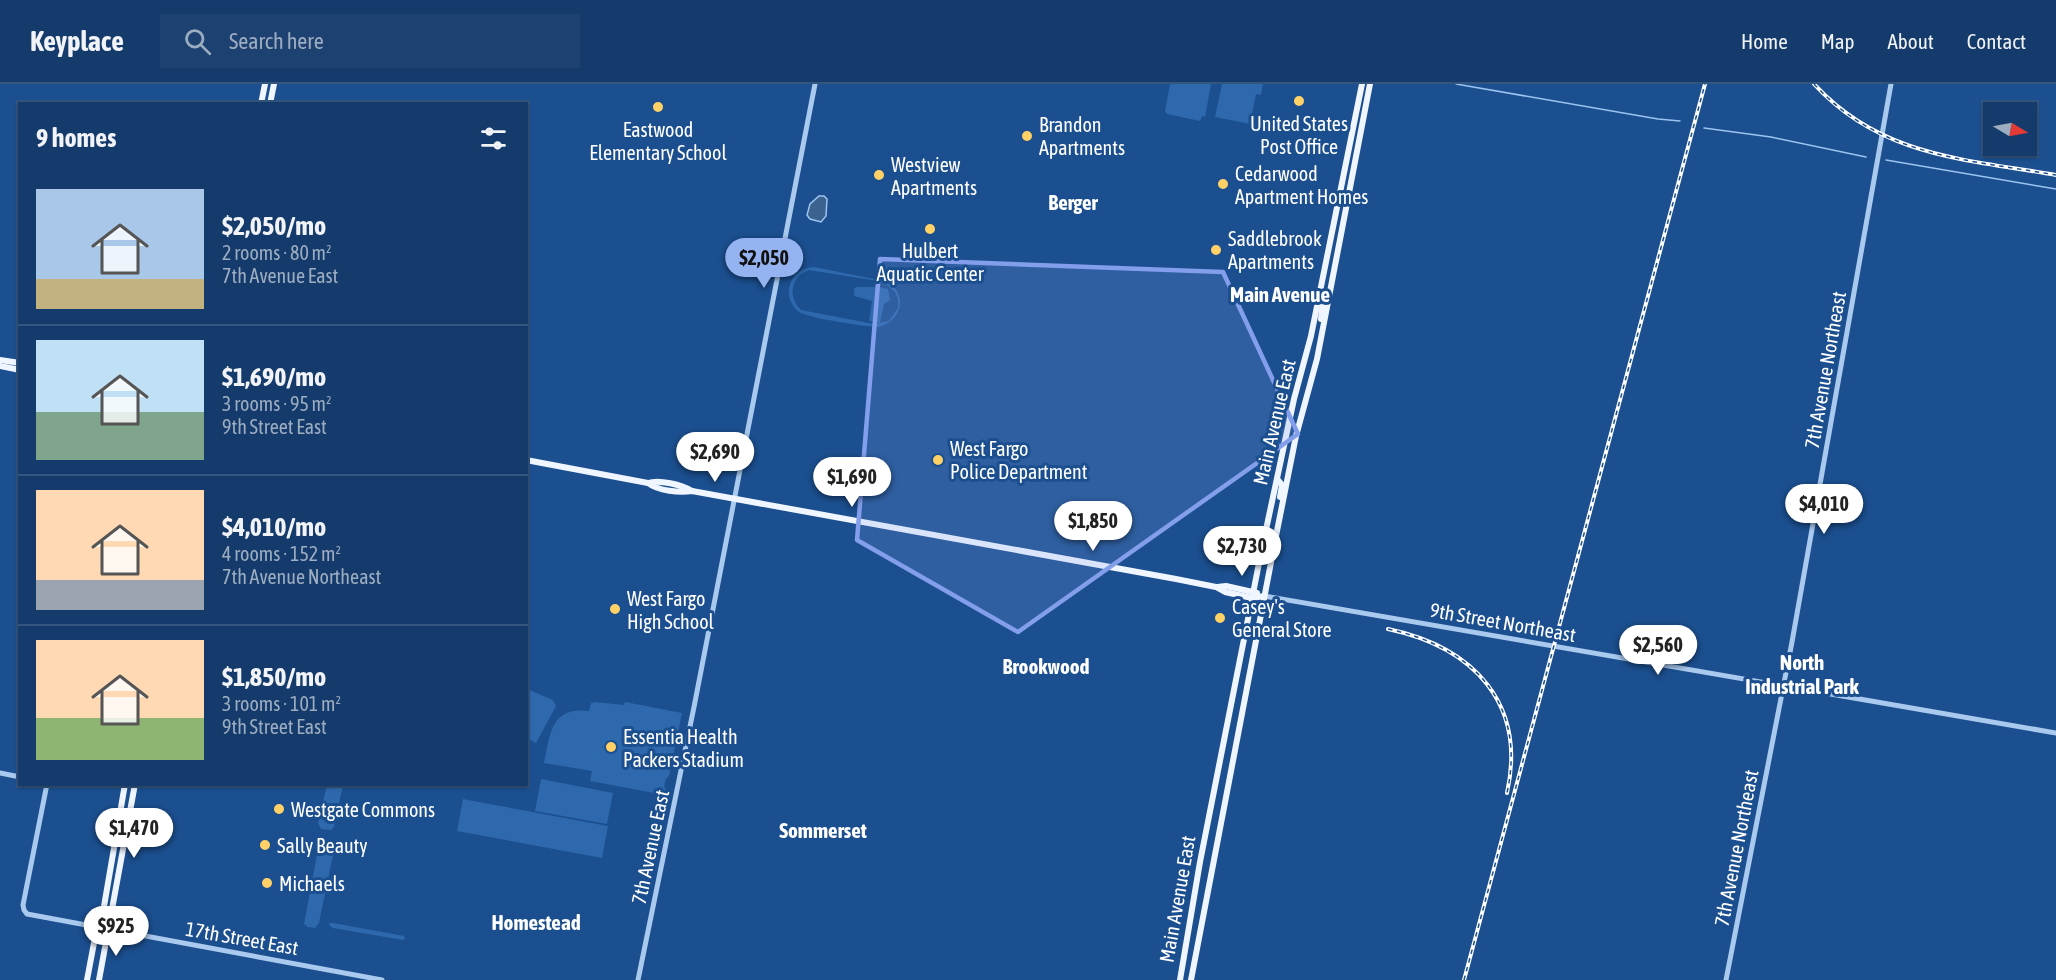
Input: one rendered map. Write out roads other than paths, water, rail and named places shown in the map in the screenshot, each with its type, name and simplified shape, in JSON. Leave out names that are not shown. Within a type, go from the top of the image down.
[{"type":"main road","points":[[261,102],[265,84]]},
{"type":"main road","points":[[270,102],[274,84]]},
{"type":"main road","name":"Main Avenue East","points":[[1180,980],[1252,594],[1320,291],[1362,84]]},
{"type":"main road","name":"Main Avenue East","points":[[1191,980],[1264,596],[1296,436],[1319,347],[1370,84]]},
{"type":"main road","points":[[1319,347],[1318,334],[1323,300],[1320,291]]},
{"type":"main road","points":[[0,360],[18,363]]},
{"type":"main road","points":[[0,366],[18,370]]},
{"type":"main road","points":[[528,460],[648,483],[671,484],[686,487],[692,491],[1216,587],[1226,586],[1264,596]]},
{"type":"main road","points":[[1277,479],[1282,485],[1276,518],[1277,531]]},
{"type":"main road","points":[[87,980],[97,927],[102,918],[124,786]]},
{"type":"main road","points":[[99,980],[135,786]]},
{"type":"street","name":"7th Avenue East","points":[[639,980],[815,84]]},
{"type":"street","name":"7th Avenue Northeast","points":[[1726,980],[1784,687],[1891,84]]},
{"type":"street","name":"9th Street Northeast","points":[[1264,596],[2056,733]]},
{"type":"street","points":[[0,773],[18,777]]},
{"type":"street","name":"17th Street East","points":[[47,786],[23,908],[27,914],[382,980]]},
{"type":"waterway","points":[[1456,84],[1680,121]]},
{"type":"waterway","points":[[1704,128],[1771,137],[1866,157]]},
{"type":"waterway","points":[[1886,160],[2056,189]]},
{"type":"railway","points":[[1464,980],[1705,84]]},
{"type":"railway","points":[[1814,84],[1840,108],[1867,127],[1896,141],[1957,158],[2056,175]]},
{"type":"railway","points":[[1388,629],[1418,638],[1445,650],[1468,665],[1487,684],[1501,706],[1509,732],[1511,761],[1507,793]]},
{"type":"place","name":"United States Post Office","points":[[1299,101]]},
{"type":"place","name":"Eastwood Elementary School","points":[[658,107]]},
{"type":"place","name":"Brandon Apartments","points":[[1027,136]]},
{"type":"place","name":"Westview Apartments","points":[[879,175]]},
{"type":"place","name":"Cedarwood Apartment Homes","points":[[1223,184]]},
{"type":"place","name":"Hulbert Aquatic Center","points":[[930,229]]},
{"type":"place","name":"Saddlebrook Apartments","points":[[1216,250]]},
{"type":"place","name":"West Fargo Police Department","points":[[938,460]]},
{"type":"place","name":"West Fargo High School","points":[[615,609]]},
{"type":"place","name":"Casey's General Store","points":[[1220,618]]},
{"type":"place","name":"Essentia Health Packers Stadium","points":[[611,747]]},
{"type":"place","name":"Westgate Commons","points":[[279,809]]},
{"type":"place","name":"Sally Beauty","points":[[265,845]]},
{"type":"place","name":"Michaels","points":[[267,883]]},
{"type":"district","name":"Berger","points":[[1073,202]]},
{"type":"district","name":"Main Avenue","points":[[1280,294]]},
{"type":"district","name":"Brookwood","points":[[1046,666]]},
{"type":"district","name":"North Industrial Park","points":[[1802,674]]},
{"type":"district","name":"Sommerset","points":[[823,830]]},
{"type":"district","name":"Homestead","points":[[536,922]]}]
